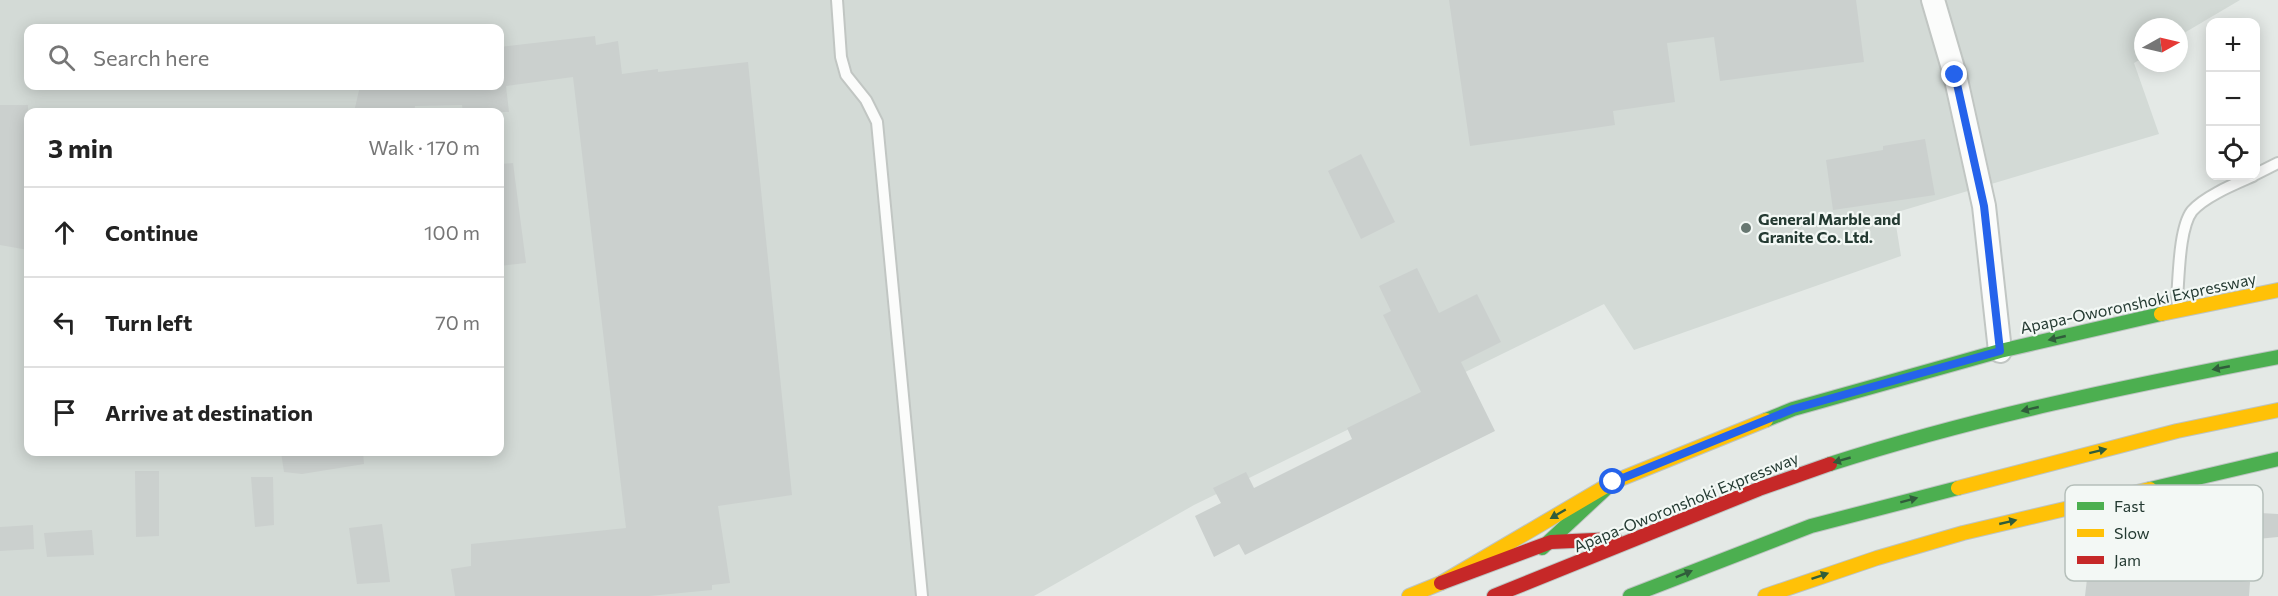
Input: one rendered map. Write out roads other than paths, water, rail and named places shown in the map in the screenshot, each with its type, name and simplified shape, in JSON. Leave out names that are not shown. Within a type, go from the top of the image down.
[{"type":"main road","name":"Apapa-Oworonshoki Expressway","points":[[1409,596],[1441,583],[1613,482],[1793,409],[2000,351],[2278,290]]},
{"type":"main road","name":"Apapa-Oworonshoki Expressway","points":[[1494,596],[1759,489],[1832,463],[2006,414],[2157,380],[2278,357]]},
{"type":"main road","points":[[1630,596],[1811,526],[2166,434],[2278,410]]},
{"type":"main road","points":[[2174,485],[2278,459]]},
{"type":"main road","points":[[2179,484],[2264,476]]},
{"type":"main road","points":[[1478,596],[1551,542],[1613,482]]},
{"type":"main road","points":[[1765,596],[1827,574],[1989,526],[2065,509]]},
{"type":"main road","points":[[1441,583],[1551,542],[1641,538]]},
{"type":"street","points":[[1933,0],[1955,75],[1984,206],[2000,351]]},
{"type":"lane","points":[[837,0],[841,57],[846,75],[866,100],[877,122],[922,596]]},
{"type":"lane","points":[[2260,172],[2278,163]]},
{"type":"lane","points":[[2179,310],[2177,298],[2185,229],[2192,211],[2212,196],[2244,180]]},
{"type":"place","name":"General Marble and Granite Co. Ltd.","points":[[1746,228]]}]
